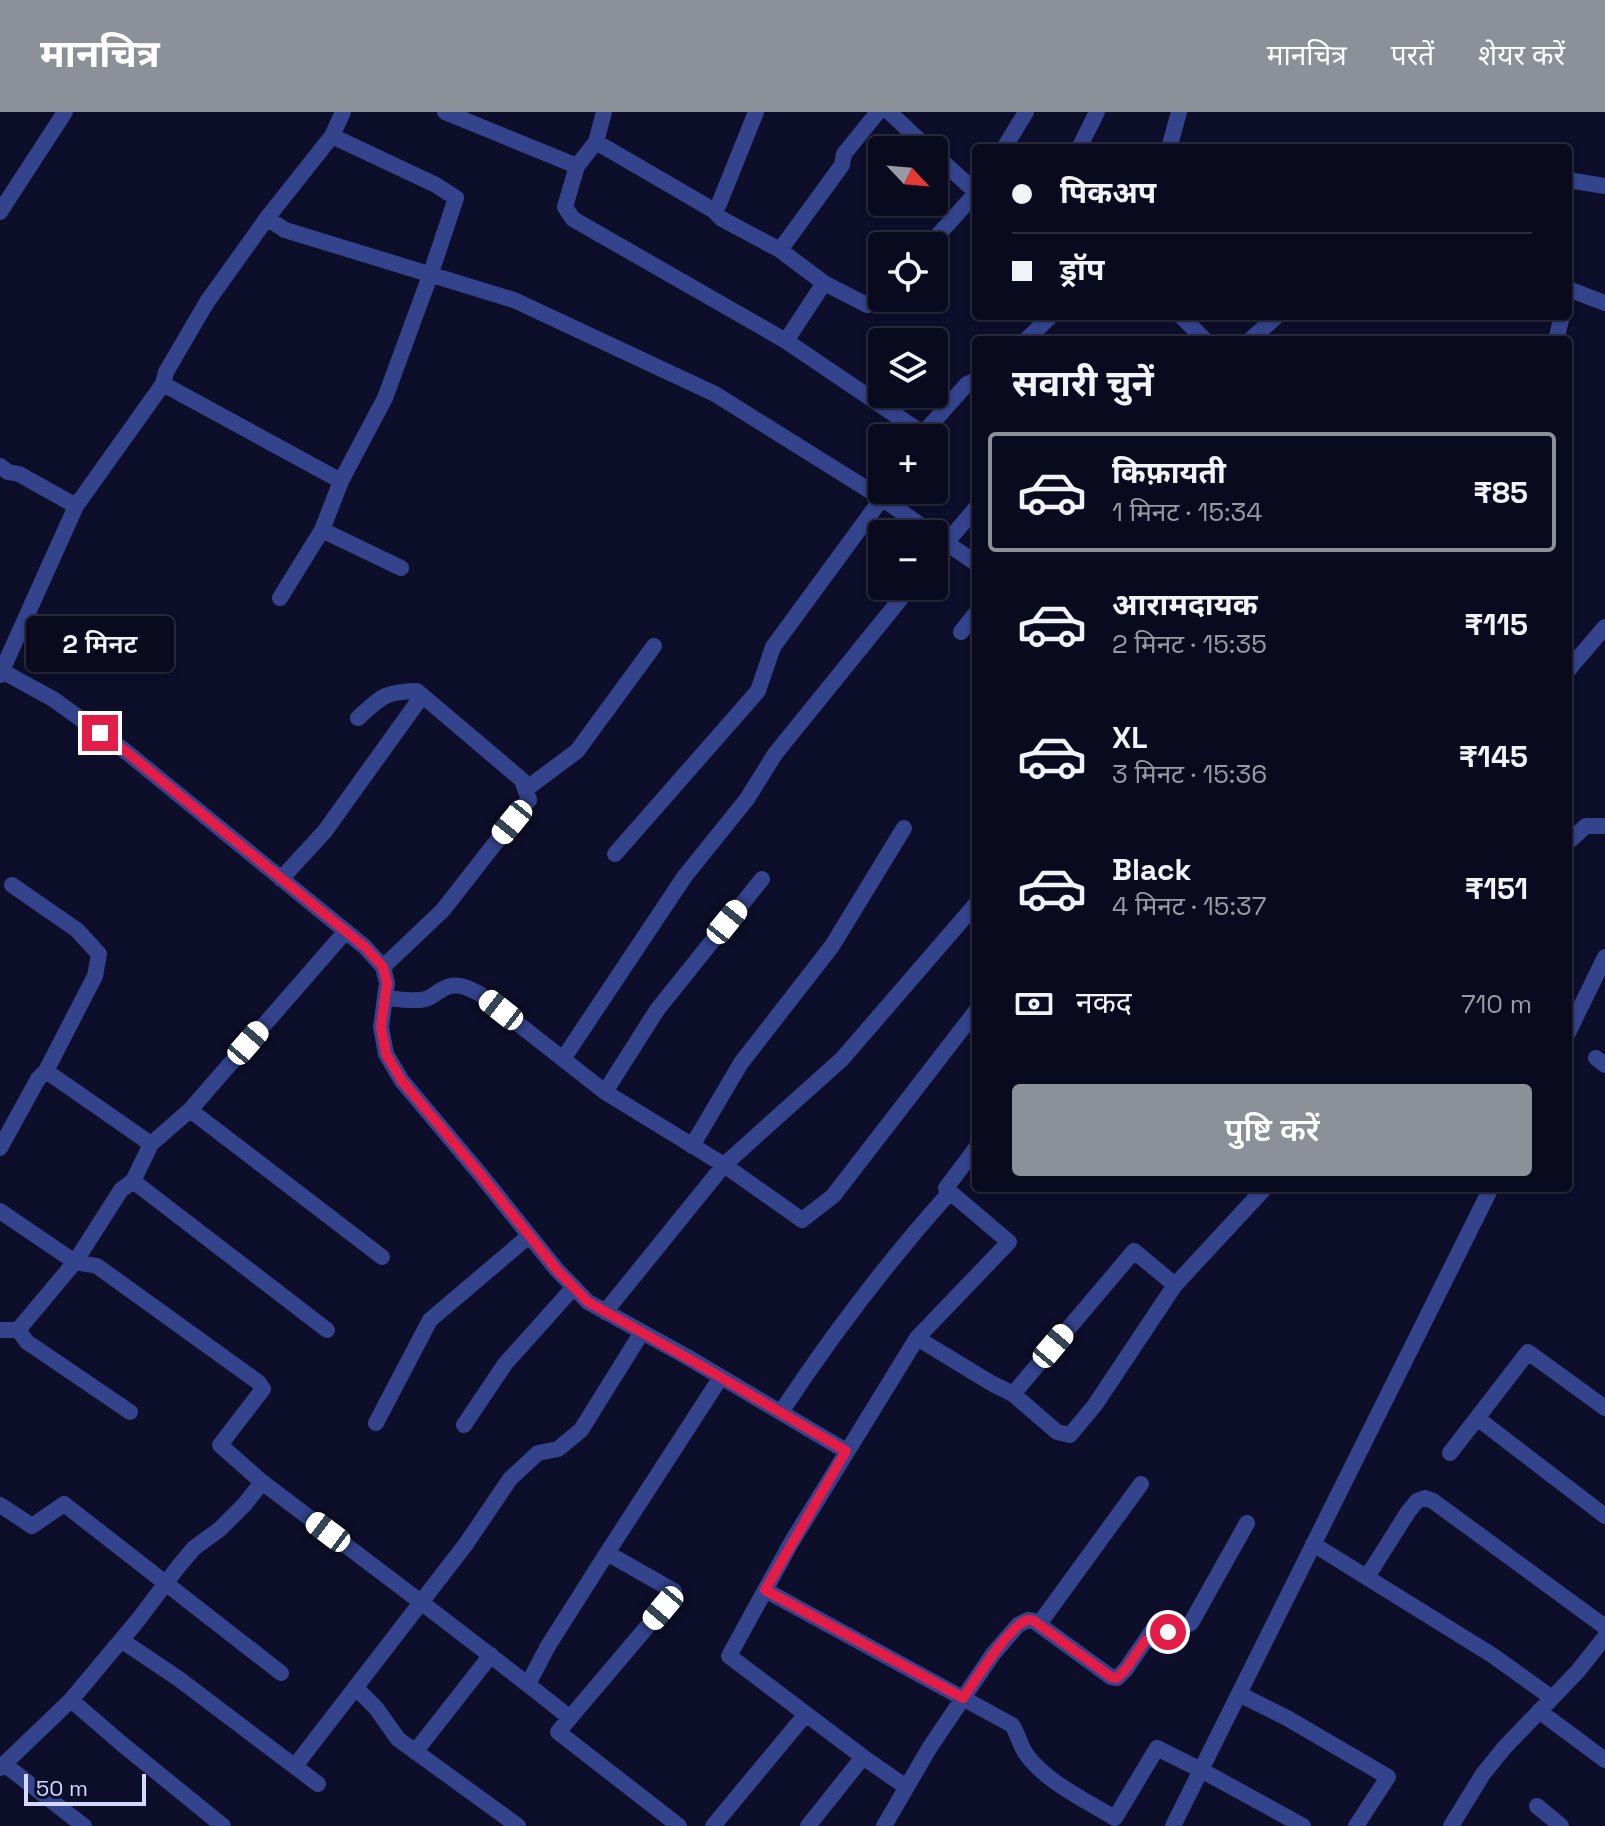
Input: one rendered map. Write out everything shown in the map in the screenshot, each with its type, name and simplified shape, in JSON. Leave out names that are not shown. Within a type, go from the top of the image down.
[{"type":"street","points":[[0,212],[65,112]]},
{"type":"street","points":[[343,112],[332,136],[267,218],[207,302],[166,372],[163,384],[76,506],[1,672],[53,699],[124,750],[365,947],[383,967],[387,983],[381,1027],[386,1054],[402,1081],[529,1236],[588,1302],[846,1451]]},
{"type":"street","points":[[445,112],[577,166]]},
{"type":"street","points":[[604,112],[596,142],[577,166],[565,207],[573,219],[786,341],[904,424]]},
{"type":"street","points":[[713,210],[719,204],[756,112]]},
{"type":"street","points":[[780,250],[842,165],[844,154],[878,112]]},
{"type":"street","points":[[889,112],[915,136]]},
{"type":"street","points":[[1006,144],[1026,112]]},
{"type":"street","points":[[1081,144],[1097,112]]},
{"type":"street","points":[[1170,144],[1179,112]]},
{"type":"street","points":[[280,598],[322,530],[341,481],[385,398],[456,198],[436,185],[332,136]]},
{"type":"street","points":[[596,142],[713,210],[722,219],[780,250],[824,283],[868,305]]},
{"type":"street","points":[[948,167],[972,189]]},
{"type":"street","points":[[1572,181],[1605,186]]},
{"type":"street","points":[[941,232],[972,197]]},
{"type":"street","points":[[267,218],[285,230],[514,300],[715,394],[868,484]]},
{"type":"street","points":[[786,341],[824,283]]},
{"type":"street","points":[[1572,293],[1605,303]]},
{"type":"street","points":[[1030,336],[1047,320]]},
{"type":"street","points":[[1185,320],[1201,336]]},
{"type":"street","points":[[1254,336],[1272,320]]},
{"type":"street","points":[[932,424],[972,382]]},
{"type":"street","points":[[163,384],[341,481]]},
{"type":"street","points":[[0,466],[76,506]]},
{"type":"street","points":[[615,854],[758,691],[773,647],[878,504]]},
{"type":"street","points":[[897,504],[917,520]]},
{"type":"street","points":[[948,529],[972,511]]},
{"type":"street","points":[[322,530],[401,568]]},
{"type":"street","points":[[948,544],[972,560]]},
{"type":"street","points":[[563,1059],[685,876],[747,799],[775,754],[900,600]]},
{"type":"street","points":[[961,632],[972,618]]},
{"type":"street","points":[[1572,665],[1605,627]]},
{"type":"street","points":[[526,789],[577,751],[654,646]]},
{"type":"street","points":[[358,718],[381,696],[417,691],[522,780],[529,800],[443,910],[383,967]]},
{"type":"street","points":[[281,879],[325,831],[422,696]]},
{"type":"street","points":[[1572,838],[1586,826],[1605,826]]},
{"type":"street","points":[[692,1146],[741,1063],[832,946],[904,828]]},
{"type":"street","points":[[605,1092],[657,1010],[762,879]]},
{"type":"street","points":[[0,1148],[38,1079],[46,1071],[95,976],[99,954],[77,930],[12,885]]},
{"type":"street","points":[[605,1312],[724,1165],[842,1059],[972,909]]},
{"type":"street","points":[[18,1330],[75,1262],[121,1190],[133,1181],[151,1144],[190,1110],[346,931]]},
{"type":"street","points":[[1572,1025],[1605,957]]},
{"type":"street","points":[[386,998],[425,999],[454,985],[480,994],[605,1092],[724,1165],[802,1220],[833,1196],[972,1016]]},
{"type":"street","points":[[46,1071],[151,1144]]},
{"type":"street","points":[[190,1110],[382,1257]]},
{"type":"street","points":[[906,1787],[729,1656],[846,1451],[917,1338],[1009,1242],[946,1188],[972,1153]]},
{"type":"street","points":[[133,1181],[327,1330]]},
{"type":"street","points":[[781,1412],[906,1241],[950,1192]]},
{"type":"street","points":[[917,1338],[1013,1394],[1057,1432],[1070,1435],[1095,1405],[1175,1285],[1261,1192]]},
{"type":"street","points":[[1173,1826],[1489,1192]]},
{"type":"street","points":[[0,1211],[75,1262],[97,1266],[258,1382],[263,1389],[220,1445],[262,1482],[570,1718]]},
{"type":"street","points":[[376,1423],[430,1320],[529,1236]]},
{"type":"street","points":[[1013,1394],[1134,1251],[1175,1285]]},
{"type":"street","points":[[464,1425],[505,1364],[574,1287]]},
{"type":"street","points":[[0,1330],[18,1330]]},
{"type":"street","points":[[18,1330],[27,1342],[130,1412]]},
{"type":"street","points":[[295,1766],[466,1544],[510,1479],[538,1453],[558,1449],[581,1430],[642,1332]]},
{"type":"street","points":[[1450,1453],[1528,1352],[1605,1408]]},
{"type":"street","points":[[528,1684],[548,1646],[721,1377]]},
{"type":"street","points":[[1477,1418],[1605,1516]]},
{"type":"street","points":[[84,1826],[2,1766],[71,1700],[194,1548],[220,1529],[262,1482]]},
{"type":"street","points":[[1039,1624],[1141,1484]]},
{"type":"street","points":[[1367,1577],[1408,1512],[1417,1501],[1425,1498],[1605,1627]]},
{"type":"street","points":[[0,1505],[32,1526],[64,1504],[281,1673]]},
{"type":"street","points":[[884,1826],[930,1747],[993,1654],[1018,1625],[1028,1620],[1039,1624],[1111,1677],[1117,1678],[1149,1635],[1191,1623],[1247,1523]]},
{"type":"street","points":[[1313,1544],[1492,1655],[1552,1698]]},
{"type":"street","points":[[607,1553],[674,1591],[558,1732],[679,1826]]},
{"type":"street","points":[[765,1590],[1012,1725],[1024,1750],[1038,1768],[1072,1793],[1115,1818],[1157,1748],[1303,1826]]},
{"type":"street","points":[[1451,1826],[1483,1774],[1504,1748],[1578,1671],[1605,1637]]},
{"type":"street","points":[[121,1640],[179,1679],[318,1784]]},
{"type":"street","points":[[415,1752],[491,1655]]},
{"type":"street","points":[[356,1688],[376,1708],[398,1739],[518,1826]]},
{"type":"street","points":[[1239,1694],[1388,1777],[1356,1826]]},
{"type":"street","points":[[71,1700],[223,1826]]},
{"type":"street","points":[[1539,1711],[1605,1760]]},
{"type":"street","points":[[713,1826],[806,1714]]},
{"type":"street","points":[[808,1826],[863,1757]]},
{"type":"street","points":[[1537,1806],[1561,1826]]},
{"type":"route","points":[[100,733],[365,947],[383,967],[387,983],[381,1027],[386,1054],[402,1081],[557,1270],[588,1302],[846,1451],[765,1590],[963,1698],[993,1654],[1018,1625],[1028,1620],[1034,1621],[1111,1677],[1117,1678],[1145,1641],[1168,1632]]}]
